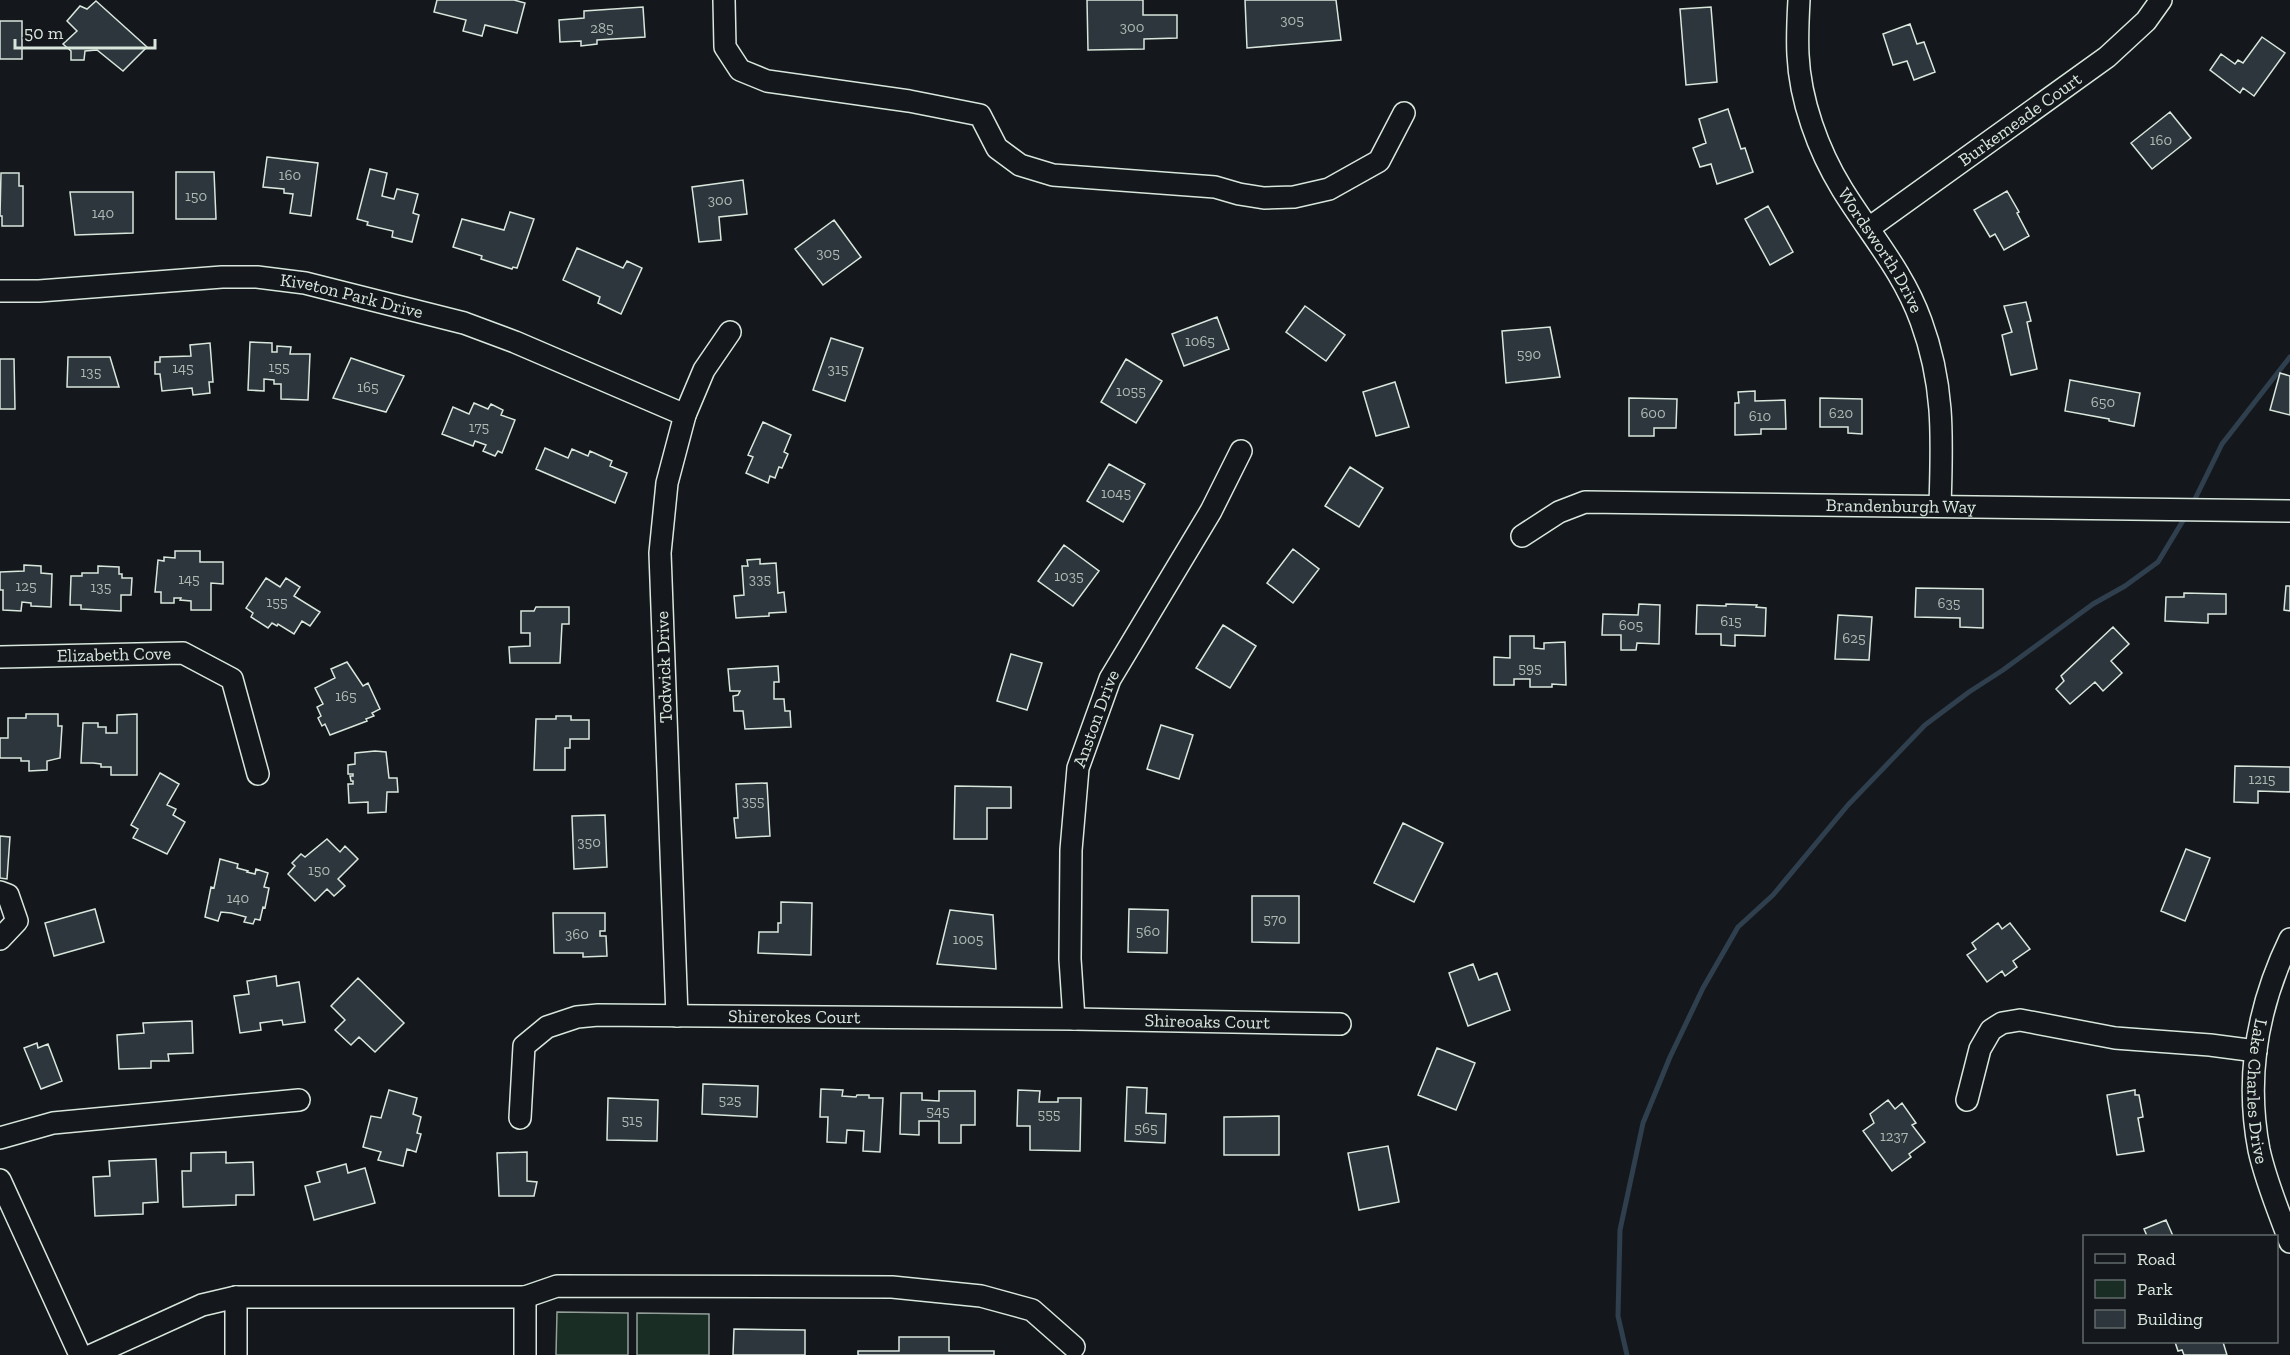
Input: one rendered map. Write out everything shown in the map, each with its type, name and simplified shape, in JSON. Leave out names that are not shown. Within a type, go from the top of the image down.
[{"type":"street","points":[[724,0],[724,47],[740,70],[767,81],[909,101],[980,115],[997,148],[1020,165],[1053,175],[1215,187],[1264,198],[1294,197],[1329,189],[1378,161],[1404,113]]},
{"type":"street","name":"Wordsworth Drive","points":[[1798,0],[1798,56],[1805,98],[1820,145],[1841,188],[1890,258],[1907,288],[1932,355],[1939,390],[1942,425],[1940,506]]},
{"type":"street","name":"Burkemeade Court","points":[[1869,228],[2107,57],[2146,21],[2161,0]]},
{"type":"street","name":"Kiveton Park Drive","points":[[0,291],[39,291],[222,277],[257,277],[304,283],[464,323],[685,415]]},
{"type":"street","name":"Todwick Drive","points":[[677,1016],[660,554],[667,483],[685,415],[704,370],[730,332]]},
{"type":"street","name":"Anston Drive","points":[[1074,1019],[1070,959],[1071,850],[1078,768],[1110,680],[1211,511],[1241,451]]},
{"type":"street","name":"Brandenburgh Way","points":[[1522,536],[1559,512],[1585,502],[2290,511]]},
{"type":"street","name":"Elizabeth Cove","points":[[0,657],[183,652],[232,679],[258,774]]},
{"type":"street","points":[[0,892],[8,895],[17,921],[0,939]]},
{"type":"street","name":"Lake Charles Drive","points":[[2290,939],[2266,996],[2258,1032],[2253,1076],[2260,1151],[2273,1197],[2290,1242]]},
{"type":"street","name":"Shirerokes Court","points":[[520,1118],[524,1046],[547,1027],[577,1017],[597,1015],[1074,1019]]},
{"type":"street","name":"Shireoaks Court","points":[[1074,1019],[1340,1024]]},
{"type":"street","points":[[1967,1100],[1980,1049],[1991,1030],[2002,1023],[2020,1020],[2115,1038],[2256,1051]]},
{"type":"street","points":[[0,1138],[53,1123],[299,1100]]},
{"type":"street","points":[[0,1180],[80,1355]]},
{"type":"street","points":[[92,1355],[202,1305],[236,1297],[525,1297],[557,1286],[892,1287],[981,1296],[1032,1310],[1074,1347]]},
{"type":"street","points":[[236,1297],[236,1355]]},
{"type":"street","points":[[525,1297],[525,1355]]},
{"type":"green space","points":[[557,1312],[628,1313],[628,1355],[556,1355]]},
{"type":"green space","points":[[637,1313],[709,1314],[709,1355],[637,1355]]},
{"type":"building","points":[[437,0],[514,0],[525,3],[517,33],[485,25],[482,36],[463,31],[466,20],[434,12]]},
{"type":"building","points":[[1087,0],[1143,0],[1143,15],[1177,15],[1177,38],[1144,39],[1144,49],[1088,50]]},
{"type":"building","points":[[1245,0],[1336,0],[1341,40],[1247,48]]},
{"type":"building","points":[[96,1],[147,47],[123,71],[97,50],[85,51],[84,60],[71,60],[71,51],[63,44],[77,31],[67,21],[80,6],[87,9]]},
{"type":"building","points":[[643,7],[645,37],[597,40],[597,44],[581,46],[581,41],[560,42],[559,20],[584,18],[584,11]]},
{"type":"building","points":[[1711,7],[1717,82],[1686,85],[1680,9]]},
{"type":"building","points":[[0,21],[22,21],[22,59],[0,59]]},
{"type":"building","points":[[1910,24],[1917,44],[1924,42],[1935,72],[1914,80],[1907,61],[1893,65],[1883,34]]},
{"type":"building","points":[[2262,37],[2285,53],[2254,96],[2243,88],[2240,93],[2210,70],[2221,54],[2235,64],[2238,60],[2243,63]]},
{"type":"building","points":[[1728,109],[1741,149],[1745,148],[1753,172],[1717,184],[1711,164],[1700,167],[1693,148],[1706,143],[1699,119]]},
{"type":"building","points":[[2170,112],[2191,138],[2152,169],[2131,143]]},
{"type":"building","points":[[267,157],[318,163],[311,216],[290,213],[293,194],[284,193],[284,189],[263,187]]},
{"type":"building","points":[[370,169],[387,173],[382,196],[394,199],[397,189],[418,194],[413,213],[419,215],[412,242],[392,237],[393,231],[367,225],[368,222],[357,219]]},
{"type":"building","points":[[176,172],[214,172],[216,219],[176,219]]},
{"type":"building","points":[[1,173],[19,173],[19,186],[23,186],[23,226],[2,226],[2,216],[0,216]]},
{"type":"building","points":[[743,180],[747,214],[719,217],[721,240],[699,242],[692,187]]},
{"type":"building","points":[[2007,191],[2029,236],[2004,250],[1995,234],[1990,237],[1974,210]]},
{"type":"building","points":[[70,192],[133,192],[133,233],[75,235]]},
{"type":"building","points":[[1768,206],[1793,252],[1770,265],[1745,219]]},
{"type":"building","points":[[510,212],[534,219],[517,268],[512,269],[481,259],[482,256],[453,247],[462,219],[504,230]]},
{"type":"building","points":[[834,220],[861,257],[823,285],[795,249]]},
{"type":"building","points":[[577,248],[623,268],[627,261],[642,268],[621,314],[598,303],[600,297],[563,280]]},
{"type":"building","points":[[2026,302],[2031,321],[2027,322],[2037,369],[2011,375],[2002,335],[2012,332],[2004,306]]},
{"type":"building","points":[[1305,306],[1345,335],[1326,361],[1286,332]]},
{"type":"building","points":[[1217,317],[1229,349],[1184,366],[1172,334]]},
{"type":"building","points":[[1550,327],[1560,377],[1506,383],[1502,331]]},
{"type":"building","points":[[831,338],[863,348],[845,401],[813,390]]},
{"type":"building","points":[[250,342],[272,343],[272,352],[277,352],[277,346],[291,347],[290,354],[310,354],[308,400],[281,399],[281,384],[274,384],[274,380],[264,379],[264,391],[248,390]]},
{"type":"building","points":[[210,343],[213,382],[209,382],[210,393],[193,395],[192,388],[162,391],[160,374],[155,374],[155,362],[160,362],[160,357],[191,356],[190,345]]},
{"type":"building","points":[[68,357],[110,357],[119,387],[67,387]]},
{"type":"building","points":[[351,358],[404,376],[386,412],[333,398]]},
{"type":"building","points":[[0,359],[14,359],[15,409],[0,409]]},
{"type":"building","points":[[1126,359],[1162,381],[1136,423],[1101,402]]},
{"type":"building","points":[[2280,373],[2290,376],[2290,415],[2270,410]]},
{"type":"building","points":[[2070,380],[2140,393],[2134,426],[2065,411]]},
{"type":"building","points":[[1395,382],[1409,427],[1376,436],[1363,392]]},
{"type":"building","points":[[1755,391],[1755,401],[1785,400],[1786,429],[1761,429],[1761,434],[1735,435],[1735,403],[1739,403],[1738,392]]},
{"type":"building","points":[[1629,398],[1677,399],[1676,428],[1654,428],[1654,436],[1629,436]]},
{"type":"building","points":[[1820,398],[1862,399],[1862,434],[1848,433],[1848,427],[1820,427]]},
{"type":"building","points":[[474,403],[488,409],[491,404],[503,410],[501,415],[515,420],[502,453],[498,451],[495,456],[483,451],[486,445],[475,441],[473,446],[442,434],[453,407],[469,414]]},
{"type":"building","points":[[763,422],[791,435],[784,452],[788,454],[782,468],[779,467],[775,478],[770,476],[768,483],[746,473],[753,457],[748,455]]},
{"type":"building","points":[[545,448],[568,458],[572,449],[588,456],[590,451],[612,461],[610,466],[627,473],[615,503],[536,469]]},
{"type":"building","points":[[1109,464],[1145,484],[1123,522],[1087,501]]},
{"type":"building","points":[[1350,467],[1383,488],[1359,527],[1325,506]]},
{"type":"building","points":[[1064,545],[1099,571],[1073,606],[1038,581]]},
{"type":"building","points":[[1293,549],[1319,569],[1293,603],[1267,583]]},
{"type":"building","points":[[175,551],[200,551],[200,562],[223,562],[223,584],[211,583],[211,610],[191,610],[191,601],[180,600],[181,598],[174,598],[174,603],[161,603],[161,592],[155,592],[158,560],[164,561],[164,557],[175,558]]},
{"type":"building","points":[[760,559],[760,564],[776,563],[778,593],[784,592],[786,612],[769,613],[769,616],[736,618],[734,596],[744,595],[742,566],[748,566],[747,560]]},
{"type":"building","points":[[24,565],[41,566],[41,573],[52,574],[51,607],[31,606],[31,603],[22,602],[21,611],[3,610],[0,572],[24,571]]},
{"type":"building","points":[[98,566],[119,567],[119,574],[122,574],[122,578],[132,578],[131,595],[121,595],[121,611],[81,609],[81,605],[70,605],[71,576],[98,573]]},
{"type":"building","points":[[266,578],[280,587],[286,578],[300,587],[294,596],[320,612],[310,626],[302,621],[294,634],[278,624],[277,626],[272,623],[268,628],[251,617],[253,613],[246,608]]},
{"type":"building","points":[[2286,586],[2290,586],[2290,611],[2284,610]]},
{"type":"building","points":[[1916,588],[1983,589],[1983,628],[1960,627],[1960,618],[1915,617]]},
{"type":"building","points":[[2184,593],[2226,594],[2226,614],[2208,614],[2208,623],[2165,621],[2166,597],[2184,597]]},
{"type":"building","points":[[1639,604],[1660,605],[1659,644],[1637,643],[1636,650],[1621,650],[1621,635],[1602,635],[1603,614],[1638,615]]},
{"type":"building","points":[[1726,604],[1757,605],[1756,607],[1766,608],[1765,636],[1735,635],[1735,646],[1721,645],[1721,634],[1696,634],[1697,605],[1726,606]]},
{"type":"building","points":[[536,607],[569,607],[569,624],[562,624],[560,663],[510,663],[509,647],[530,646],[530,633],[521,633],[521,611],[534,611]]},
{"type":"building","points":[[1838,615],[1872,617],[1869,660],[1835,659]]},
{"type":"building","points":[[1223,625],[1256,646],[1230,688],[1196,668]]},
{"type":"building","points":[[2113,627],[2129,644],[2111,661],[2122,673],[2103,691],[2095,682],[2070,704],[2056,689],[2064,681],[2061,676]]},
{"type":"building","points":[[1510,636],[1534,636],[1534,648],[1544,649],[1544,643],[1565,642],[1566,685],[1530,687],[1530,679],[1514,679],[1514,685],[1494,685],[1494,657],[1510,658]]},
{"type":"building","points":[[1011,654],[1042,663],[1027,710],[997,701]]},
{"type":"building","points":[[347,662],[363,686],[368,683],[380,709],[372,713],[374,716],[366,719],[367,721],[330,735],[325,724],[322,726],[318,718],[321,716],[317,707],[323,704],[315,688],[335,678],[331,669]]},
{"type":"building","points":[[778,666],[779,682],[774,682],[774,699],[784,699],[785,711],[790,711],[791,727],[745,729],[743,711],[734,711],[733,696],[738,695],[740,691],[730,691],[728,669]]},
{"type":"building","points":[[26,714],[58,714],[58,726],[62,726],[60,758],[47,761],[47,770],[29,771],[29,761],[21,761],[21,758],[0,758],[0,738],[8,738],[8,718],[26,718]]},
{"type":"building","points":[[137,714],[137,775],[111,775],[111,767],[81,763],[83,723],[98,723],[98,727],[106,727],[106,733],[117,733],[117,715]]},
{"type":"building","points":[[556,716],[571,716],[571,720],[589,720],[589,739],[570,739],[570,748],[565,748],[565,770],[534,770],[536,719],[556,719]]},
{"type":"building","points":[[1161,725],[1193,735],[1179,779],[1147,769]]},
{"type":"building","points":[[386,752],[389,778],[397,778],[398,792],[387,792],[386,812],[368,813],[368,802],[349,803],[348,784],[353,784],[350,776],[353,774],[348,774],[348,765],[355,764],[355,753]]},
{"type":"building","points":[[2235,766],[2290,767],[2290,792],[2258,791],[2258,803],[2234,802]]},
{"type":"building","points":[[160,773],[179,784],[167,805],[176,809],[173,815],[185,822],[167,854],[133,838],[138,829],[131,825]]},
{"type":"building","points":[[767,783],[770,836],[736,838],[734,818],[738,818],[736,784]]},
{"type":"building","points":[[955,786],[1011,787],[1011,808],[987,808],[987,839],[954,839]]},
{"type":"building","points":[[605,815],[607,867],[574,869],[572,816]]},
{"type":"building","points":[[1403,823],[1443,843],[1414,902],[1374,883]]},
{"type":"building","points":[[0,836],[10,837],[7,879],[0,878]]},
{"type":"building","points":[[327,839],[340,852],[345,846],[358,859],[338,879],[345,886],[334,896],[327,889],[315,901],[288,874],[295,866],[292,863],[301,854],[305,857]]},
{"type":"building","points":[[2186,849],[2210,858],[2185,921],[2161,911]]},
{"type":"building","points":[[220,859],[238,864],[237,868],[247,872],[255,874],[256,869],[268,873],[264,887],[269,888],[260,920],[255,919],[253,924],[244,922],[246,917],[221,912],[218,921],[205,917]]},
{"type":"building","points":[[1252,896],[1299,896],[1299,943],[1252,942]]},
{"type":"building","points":[[781,902],[812,903],[811,955],[758,953],[759,932],[778,932],[778,923],[781,923]]},
{"type":"building","points":[[95,909],[104,942],[54,956],[45,923]]},
{"type":"building","points":[[1129,909],[1168,910],[1167,953],[1128,952]]},
{"type":"building","points":[[950,910],[993,915],[996,969],[937,964]]},
{"type":"building","points":[[553,913],[605,913],[605,931],[600,931],[600,936],[606,936],[607,956],[583,957],[583,953],[554,953]]},
{"type":"building","points":[[1998,923],[2002,929],[2010,923],[2030,949],[2013,961],[2017,967],[2005,976],[2002,971],[1987,982],[1967,955],[1976,949],[1972,943]]},
{"type":"building","points":[[1473,964],[1479,980],[1497,973],[1510,1010],[1468,1026],[1449,973]]},
{"type":"building","points":[[276,976],[277,986],[299,982],[305,1022],[283,1025],[282,1020],[260,1023],[261,1030],[240,1033],[234,996],[249,994],[247,981]]},
{"type":"building","points":[[358,978],[404,1023],[375,1052],[359,1037],[351,1045],[335,1030],[345,1020],[331,1006]]},
{"type":"building","points":[[192,1021],[193,1053],[168,1054],[169,1061],[151,1061],[151,1068],[119,1069],[117,1035],[144,1033],[143,1023]]},
{"type":"building","points":[[37,1043],[38,1048],[48,1044],[62,1081],[41,1089],[24,1048]]},
{"type":"building","points":[[1437,1048],[1475,1063],[1456,1110],[1418,1095]]},
{"type":"building","points":[[703,1084],[758,1086],[757,1117],[702,1114]]},
{"type":"building","points":[[1127,1087],[1147,1088],[1146,1113],[1166,1114],[1165,1143],[1125,1141]]},
{"type":"building","points":[[821,1089],[843,1090],[842,1096],[869,1095],[869,1098],[883,1098],[880,1152],[863,1151],[864,1131],[847,1130],[846,1143],[827,1142],[828,1117],[820,1117]]},
{"type":"building","points":[[389,1090],[417,1098],[413,1114],[421,1117],[417,1133],[421,1134],[416,1152],[407,1149],[403,1166],[378,1160],[381,1152],[363,1147],[371,1116],[381,1118]]},
{"type":"building","points":[[1018,1090],[1040,1091],[1039,1102],[1058,1102],[1058,1098],[1081,1098],[1080,1151],[1030,1150],[1030,1126],[1017,1126]]},
{"type":"building","points":[[2135,1090],[2135,1095],[2139,1095],[2143,1117],[2138,1118],[2144,1151],[2117,1155],[2107,1095]]},
{"type":"building","points":[[939,1091],[975,1091],[975,1125],[961,1125],[961,1143],[939,1143],[939,1121],[919,1121],[919,1135],[900,1134],[901,1093],[922,1093],[922,1100],[939,1101]]},
{"type":"building","points":[[608,1098],[658,1100],[657,1141],[607,1140]]},
{"type":"building","points":[[1888,1100],[1895,1109],[1902,1103],[1916,1123],[1912,1125],[1925,1142],[1909,1154],[1911,1157],[1892,1171],[1863,1131],[1874,1123],[1870,1114]]},
{"type":"building","points":[[1279,1116],[1279,1155],[1224,1155],[1224,1117]]},
{"type":"building","points":[[1388,1146],[1399,1202],[1359,1210],[1348,1153]]},
{"type":"building","points":[[226,1152],[226,1163],[253,1162],[254,1195],[236,1195],[236,1205],[183,1207],[182,1171],[191,1171],[191,1153]]},
{"type":"building","points":[[527,1152],[527,1181],[537,1182],[534,1196],[499,1196],[497,1153]]},
{"type":"building","points":[[156,1159],[158,1202],[143,1203],[143,1214],[95,1216],[93,1177],[110,1176],[109,1161]]},
{"type":"building","points":[[346,1164],[348,1173],[365,1168],[375,1203],[314,1220],[305,1186],[320,1182],[317,1172]]},
{"type":"building","points":[[2166,1220],[2173,1235],[2147,1235],[2144,1229]]},
{"type":"building","points":[[734,1329],[805,1330],[805,1355],[733,1355]]},
{"type":"building","points":[[899,1337],[949,1337],[949,1351],[994,1351],[994,1355],[858,1355],[858,1351],[899,1351]]},
{"type":"building","points":[[2175,1343],[2223,1343],[2227,1355],[2184,1355],[2182,1350],[2178,1351]]},
{"type":"waterway","points":[[2193,503],[2222,444],[2290,357]]},
{"type":"waterway","points":[[1627,1355],[1618,1316],[1620,1230],[1643,1123],[1670,1057],[1703,988],[1738,927],[1773,895],[1848,805],[1925,725],[2093,604],[2125,586],[2158,562],[2187,514]]}]
